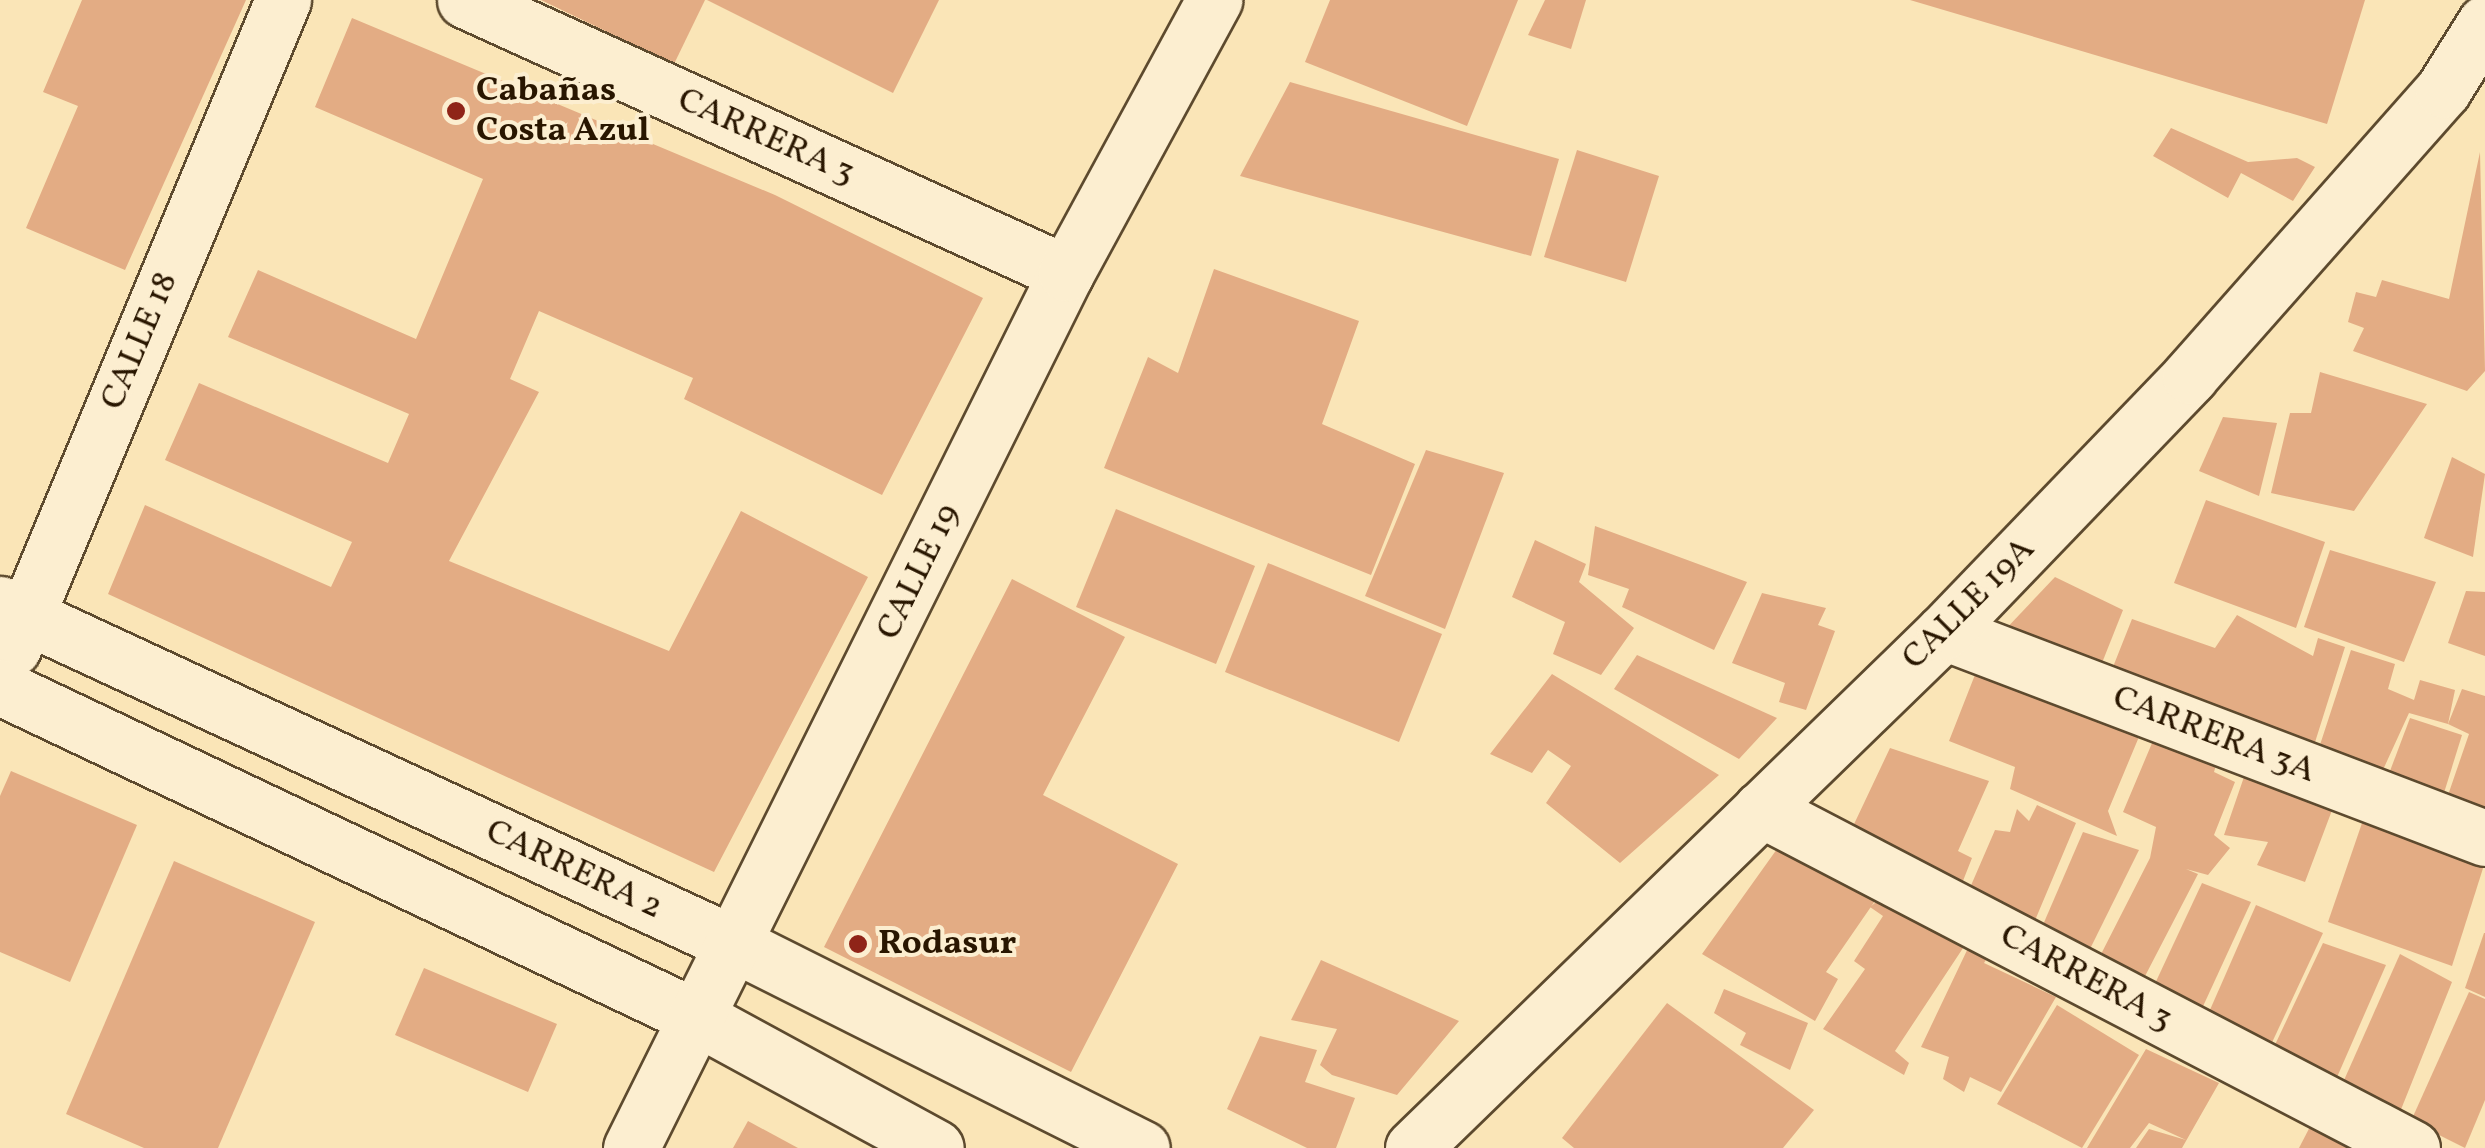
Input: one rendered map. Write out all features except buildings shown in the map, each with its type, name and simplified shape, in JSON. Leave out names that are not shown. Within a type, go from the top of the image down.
[{"type":"street","name":"CALLE 18","points":[[0,685],[12,610],[282,0]]},
{"type":"street","name":"CARRERA 3","points":[[465,0],[1066,274]]},
{"type":"street","name":"CALLE 19","points":[[631,1148],[1066,274],[1214,0]]},
{"type":"street","name":"CALLE 19A","points":[[1414,1148],[1944,632],[2190,376],[2443,90],[2485,23]]},
{"type":"street","name":"CARRERA 2","points":[[12,610],[734,944],[1142,1148]]},
{"type":"street","name":"CARRERA 3A","points":[[1944,632],[2485,838]]},
{"type":"street","points":[[0,685],[696,1018],[936,1148]]},
{"type":"street","name":"CARRERA 3","points":[[1760,808],[2412,1148]]},
{"type":"place","name":"Cabañas Costa Azul","points":[[456,111]]},
{"type":"place","name":"Rodasur","points":[[858,944]]}]
